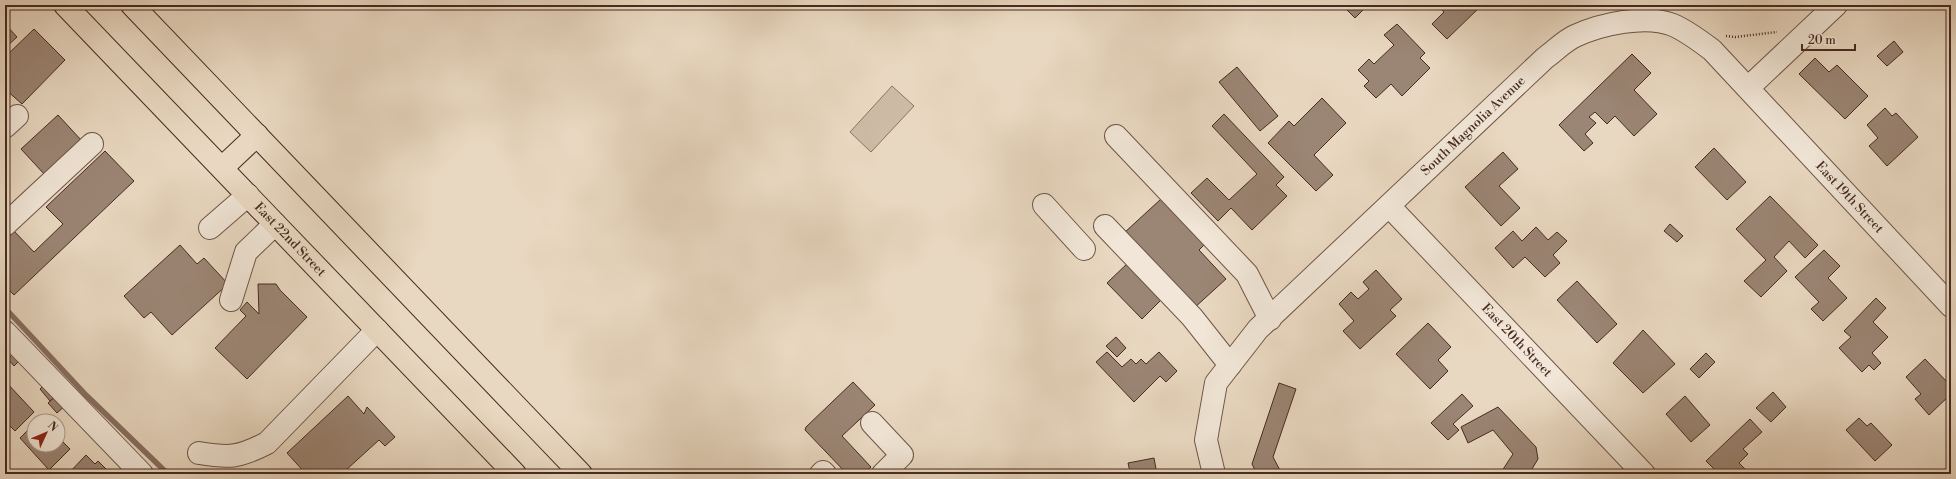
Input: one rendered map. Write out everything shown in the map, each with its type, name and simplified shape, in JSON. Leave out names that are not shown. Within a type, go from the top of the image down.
[{"type":"main road","name":"East 22nd Street","points":[[65,5],[515,474]]},
{"type":"main road","points":[[132,5],[581,474]]},
{"type":"main road","points":[[222,168],[257,136]]},
{"type":"street","points":[[1748,88],[1836,5]]},
{"type":"street","name":"South Magnolia Avenue","points":[[1214,474],[1206,440],[1216,383],[1258,329],[1390,207],[1546,58],[1574,36],[1608,24],[1640,20],[1672,25],[1696,38],[1712,50],[1748,88]]},
{"type":"street","name":"East 19th Street","points":[[1748,88],[1951,306]]},
{"type":"street","points":[[1116,136],[1247,274],[1270,319]]},
{"type":"street","points":[[5,225],[92,144]]},
{"type":"street","points":[[210,228],[248,195]]},
{"type":"street","points":[[1044,205],[1084,249]]},
{"type":"street","name":"East 20th Street","points":[[1390,207],[1644,474]]},
{"type":"street","points":[[231,300],[246,252],[275,224]]},
{"type":"street","points":[[1105,226],[1192,317],[1230,365]]},
{"type":"street","points":[[199,453],[226,458],[250,451],[267,443],[377,330]]},
{"type":"street","points":[[5,332],[142,474]]},
{"type":"street","points":[[872,424],[902,455],[883,474]]},
{"type":"street","points":[[821,474],[823,472],[824,474]]},
{"type":"path","points":[[1722,35],[1735,37],[1776,33],[1783,29]]},
{"type":"shaded area","points":[[892,86],[914,106],[871,152],[850,132]]},
{"type":"building","points":[[1342,5],[1368,5],[1355,18]]},
{"type":"building","points":[[1444,5],[1482,5],[1447,39],[1432,24],[1444,12],[1440,8]]},
{"type":"building","points":[[1397,24],[1425,53],[1420,58],[1430,68],[1402,96],[1391,84],[1376,98],[1364,86],[1369,81],[1358,70],[1369,59],[1374,64],[1394,45],[1384,35]]},
{"type":"building","points":[[6,25],[17,37],[5,48],[5,26]]},
{"type":"building","points":[[34,29],[65,60],[22,104],[5,89],[5,57]]},
{"type":"building","points":[[1894,41],[1903,52],[1887,66],[1877,56]]},
{"type":"building","points":[[1632,54],[1651,73],[1634,90],[1657,114],[1634,136],[1615,116],[1607,124],[1595,112],[1589,117],[1596,123],[1585,134],[1593,143],[1584,151],[1559,125]]},
{"type":"building","points":[[1815,58],[1829,72],[1837,65],[1868,96],[1845,119],[1799,74]]},
{"type":"building","points":[[1237,67],[1278,116],[1260,131],[1219,82]]},
{"type":"building","points":[[1322,98],[1346,123],[1314,155],[1333,175],[1316,191],[1268,143],[1289,121],[1294,126]]},
{"type":"building","points":[[1885,108],[1892,116],[1896,113],[1918,137],[1887,166],[1869,146],[1878,138],[1867,125]]},
{"type":"building","points":[[1224,114],[1284,177],[1276,185],[1287,196],[1252,230],[1231,208],[1218,221],[1191,193],[1207,178],[1229,200],[1257,174],[1212,126]]},
{"type":"building","points":[[58,115],[82,141],[45,175],[21,149]]},
{"type":"building","points":[[1714,148],[1746,182],[1727,200],[1695,167]]},
{"type":"building","points":[[105,151],[134,181],[14,295],[5,286],[5,238],[13,230],[34,252],[63,224],[46,207]]},
{"type":"building","points":[[1503,152],[1518,169],[1499,186],[1520,208],[1501,226],[1465,187]]},
{"type":"building","points":[[1770,196],[1818,245],[1805,258],[1789,241],[1774,257],[1787,271],[1761,297],[1744,281],[1766,260],[1736,229]]},
{"type":"building","points":[[1161,199],[1204,245],[1199,250],[1226,279],[1193,309],[1124,233]]},
{"type":"building","points":[[1670,224],[1683,236],[1677,242],[1664,231]]},
{"type":"building","points":[[1536,227],[1548,240],[1557,232],[1567,241],[1553,255],[1560,263],[1545,277],[1525,257],[1513,268],[1495,248],[1513,231],[1522,241]]},
{"type":"building","points":[[180,245],[197,264],[204,258],[228,284],[172,335],[151,312],[144,318],[124,296]]},
{"type":"building","points":[[1824,250],[1840,266],[1828,278],[1847,298],[1823,321],[1811,309],[1819,302],[1795,277]]},
{"type":"building","points":[[1132,259],[1162,299],[1142,319],[1107,283]]},
{"type":"building","points":[[1376,270],[1402,299],[1390,310],[1396,316],[1360,349],[1343,331],[1354,321],[1339,304],[1351,292],[1358,299],[1369,289],[1363,282]]},
{"type":"building","points":[[1577,281],[1617,324],[1597,343],[1557,300]]},
{"type":"building","points":[[258,284],[276,284],[307,317],[247,379],[215,348],[246,316],[240,310],[247,302],[259,314]]},
{"type":"building","points":[[1876,298],[1886,308],[1873,322],[1888,337],[1872,353],[1881,363],[1874,370],[1869,365],[1862,372],[1839,348],[1851,337],[1844,331]]},
{"type":"building","points":[[1428,323],[1451,347],[1438,360],[1448,371],[1430,389],[1396,354]]},
{"type":"building","points":[[1643,330],[1675,364],[1643,393],[1613,363]]},
{"type":"building","points":[[1116,337],[1126,348],[1117,357],[1106,346]]},
{"type":"building","points":[[15,352],[21,359],[14,366],[8,359]]},
{"type":"building","points":[[1107,352],[1122,367],[1131,359],[1136,364],[1141,359],[1146,364],[1159,352],[1177,371],[1166,382],[1160,376],[1134,402],[1096,362]]},
{"type":"building","points":[[1706,353],[1715,362],[1699,378],[1690,369]]},
{"type":"building","points":[[1925,359],[1951,386],[1951,394],[1929,415],[1915,399],[1921,394],[1906,377]]},
{"type":"building","points":[[5,381],[34,412],[26,413],[26,420],[15,431],[10,426],[5,431]]},
{"type":"building","points":[[853,382],[875,405],[842,436],[871,467],[863,474],[847,474],[805,430],[806,427]]},
{"type":"building","points":[[1279,383],[1296,389],[1273,457],[1282,474],[1257,474],[1252,464]]},
{"type":"building","points":[[44,385],[55,396],[50,401],[40,389]]},
{"type":"building","points":[[1773,392],[1786,407],[1771,422],[1756,408]]},
{"type":"building","points":[[1462,394],[1473,406],[1453,424],[1459,430],[1448,440],[1431,423]]},
{"type":"building","points":[[57,395],[66,405],[57,413],[48,403]]},
{"type":"building","points":[[348,396],[364,414],[367,407],[395,437],[385,446],[379,440],[346,470],[350,474],[306,474],[287,453]]},
{"type":"building","points":[[1685,396],[1710,425],[1691,442],[1666,414]]},
{"type":"building","points":[[1498,407],[1536,447],[1538,459],[1529,474],[1500,474],[1513,454],[1493,430],[1468,443],[1461,427]]},
{"type":"building","points":[[1859,418],[1867,426],[1871,423],[1892,445],[1875,461],[1846,430]]},
{"type":"building","points":[[1750,419],[1762,432],[1743,449],[1748,454],[1739,463],[1750,474],[1719,474],[1706,461]]},
{"type":"building","points":[[26,432],[26,445],[20,438]]},
{"type":"building","points":[[66,445],[70,449],[66,453]]},
{"type":"building","points":[[34,453],[66,453],[49,470]]},
{"type":"building","points":[[86,455],[95,464],[98,461],[111,474],[68,474]]},
{"type":"building","points":[[1154,458],[1157,474],[1117,474],[1130,472],[1128,463]]},
{"type":"waterway","points":[[5,308],[86,395],[168,474]]}]
